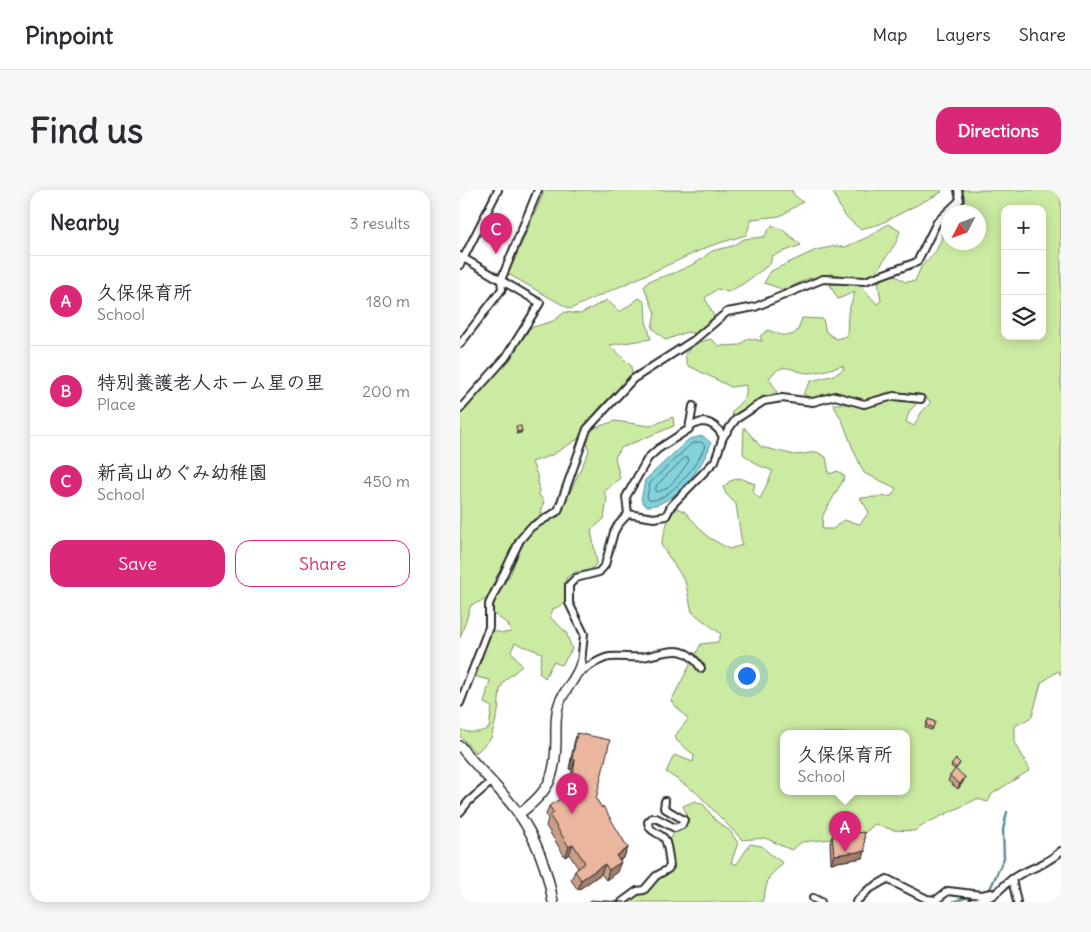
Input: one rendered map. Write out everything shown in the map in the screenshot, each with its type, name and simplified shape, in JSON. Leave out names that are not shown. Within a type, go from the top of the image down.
[{"type":"street","points":[[460,265],[462,257],[498,190]]},
{"type":"street","points":[[460,344],[502,289],[501,280],[538,190]]},
{"type":"street","points":[[460,703],[489,626],[489,604],[520,540],[532,528],[558,511],[587,429],[632,379],[694,340],[727,312],[755,307],[823,279],[865,281],[917,262],[937,222],[960,200],[958,190]]},
{"type":"street","points":[[460,409],[506,357],[540,302],[462,257]]},
{"type":"street","points":[[628,514],[654,518],[666,516],[671,506],[715,461],[723,437],[736,419],[764,401],[782,398],[813,402],[835,396],[864,404],[894,396],[921,399]]},
{"type":"street","points":[[519,814],[544,792],[550,779],[555,765],[556,716],[560,702],[579,673],[584,634],[568,603],[569,585],[576,578],[599,572],[605,565],[614,532],[628,514],[626,497],[648,458],[658,449],[689,429],[693,406]]},
{"type":"street","points":[[690,426],[702,422],[712,424],[720,431],[723,437]]},
{"type":"street","points":[[579,673],[608,657],[642,657],[667,650],[693,656],[701,668]]},
{"type":"street","points":[[460,746],[519,814],[539,852],[553,902]]},
{"type":"street","points":[[460,812],[469,801],[491,782]]},
{"type":"street","points":[[622,902],[637,891],[644,890],[656,876],[670,866],[666,842],[651,829],[648,822],[652,818],[656,818],[675,828],[682,825],[684,820],[664,808],[664,802]]},
{"type":"street","points":[[973,902],[986,900],[1012,879],[1052,860],[1061,851]]},
{"type":"street","points":[[856,902],[868,890],[887,879],[927,899],[936,900],[948,891],[982,895],[991,893],[994,895]]},
{"type":"street","points":[[1012,879],[1017,902]]},
{"type":"street","points":[[813,898],[821,902]]},
{"type":"green space","points":[[545,190],[792,190],[794,195],[803,202],[780,216],[752,219],[746,235],[710,246],[570,309],[508,274]]},
{"type":"green space","points":[[832,190],[941,190],[942,192],[880,224],[860,229],[843,214]]},
{"type":"green space","points":[[960,190],[1061,190],[1061,675],[1058,671],[1041,683],[1032,717],[1015,726],[1015,742],[1030,770],[992,794],[988,802],[977,799],[914,831],[893,830],[875,824],[861,836],[802,842],[791,850],[765,838],[742,840],[697,793],[666,772],[674,755],[693,762],[694,755],[677,741],[675,736],[688,719],[671,701],[701,644],[718,642],[721,634],[692,612],[685,581],[661,545],[668,520],[676,508],[684,511],[708,537],[729,549],[742,545],[736,504],[726,494],[723,487],[730,481],[740,478],[755,484],[753,492],[760,499],[773,471],[758,465],[743,454],[744,427],[761,447],[795,455],[817,452],[826,457],[829,474],[838,471],[845,477],[823,515],[822,529],[833,529],[843,520],[860,524],[869,512],[860,498],[892,496],[896,488],[864,473],[833,404],[851,404],[865,407],[890,400],[918,402],[909,412],[906,422],[914,426],[921,413],[931,402],[920,394],[889,392],[864,400],[835,393],[814,399],[803,394],[811,381],[835,375],[844,369],[843,366],[808,373],[784,368],[779,369],[769,378],[777,392],[764,398],[736,417],[731,413],[746,396],[746,385],[731,387],[687,365],[685,354],[695,343],[711,339],[719,346],[740,345],[748,338],[762,341],[760,336],[768,330],[781,335],[792,335],[798,330],[802,318],[823,319],[826,332],[836,339],[847,336],[848,313],[855,292],[838,299],[830,285],[853,283],[858,285],[877,304],[881,301],[878,282],[893,274],[905,282],[915,281],[921,267],[936,251],[941,240],[941,250],[986,250],[986,205],[958,205],[962,201]]},
{"type":"green space","points":[[888,224],[900,231],[897,241],[875,274],[866,279],[831,274],[807,279],[785,290],[764,283],[771,271],[816,250],[836,246],[845,247],[868,237]]},
{"type":"green space","points":[[772,225],[783,230],[801,245],[772,256],[770,264],[743,284],[728,292],[717,289],[705,298],[715,318],[698,334],[687,332],[666,340],[652,328],[655,313],[644,287],[649,281],[696,263],[712,251],[732,246],[744,239],[764,237]]},
{"type":"green space","points":[[639,298],[645,302],[646,321],[651,339],[610,345],[631,366],[632,375],[585,425],[578,439],[552,455],[532,462],[538,478],[539,495],[544,501],[540,518],[518,535],[506,564],[497,576],[487,599],[471,605],[460,638],[460,415],[507,362],[530,328],[553,321],[565,312],[580,314],[607,300],[620,312]]},
{"type":"green space","points":[[673,417],[674,426],[621,448],[615,457],[620,478],[604,492],[607,498],[604,519],[591,530],[597,563],[589,572],[575,572],[566,578],[565,604],[553,609],[550,617],[566,632],[572,649],[562,665],[553,662],[545,678],[539,673],[542,653],[515,643],[511,651],[522,666],[504,681],[500,690],[498,712],[491,738],[476,753],[460,736],[460,729],[467,732],[475,732],[489,728],[492,707],[484,703],[490,680],[476,677],[490,630],[503,633],[511,632],[508,624],[492,613],[493,601],[511,573],[524,538],[535,528],[559,516],[589,451],[586,439],[591,429],[615,421],[650,426]]},
{"type":"green space","points":[[695,801],[704,805],[715,820],[730,831],[738,843],[731,863],[737,864],[750,844],[762,846],[783,863],[769,877],[762,902],[624,902],[667,869],[669,847],[673,833],[687,815],[683,806]]},
{"type":"water","points":[[703,436],[711,443],[702,463],[686,484],[667,500],[656,505],[646,506],[641,500],[645,480],[689,439]]},
{"type":"building","points":[[516,426],[521,426],[522,431],[517,432]]},
{"type":"building","points":[[928,719],[935,722],[933,728],[926,725]]},
{"type":"building","points":[[577,733],[610,740],[596,799],[602,808],[603,806],[628,848],[616,856],[621,862],[609,870],[605,864],[581,880],[575,871],[585,863],[573,844],[569,847],[550,816],[554,813],[549,806],[563,797],[565,799],[571,794],[575,760],[572,759]]},
{"type":"building","points":[[956,759],[960,763],[956,768],[952,764]]},
{"type":"building","points":[[955,769],[965,777],[960,784],[950,776]]},
{"type":"building","points":[[864,832],[865,851],[834,855],[832,836]]},
{"type":"building","points":[[590,900],[625,902],[590,902]]},
{"type":"waterway","points":[[984,891],[990,889],[1004,858],[1003,830],[1007,812]]},
{"type":"waterway","points":[[952,902],[972,896]]},
{"type":"place","name":"新高山めぐみ幼稚園","points":[[496,254]]},
{"type":"place","name":"特別養護老人ホーム星の里","points":[[572,814]]},
{"type":"place","name":"久保保育所","points":[[845,852]]}]
